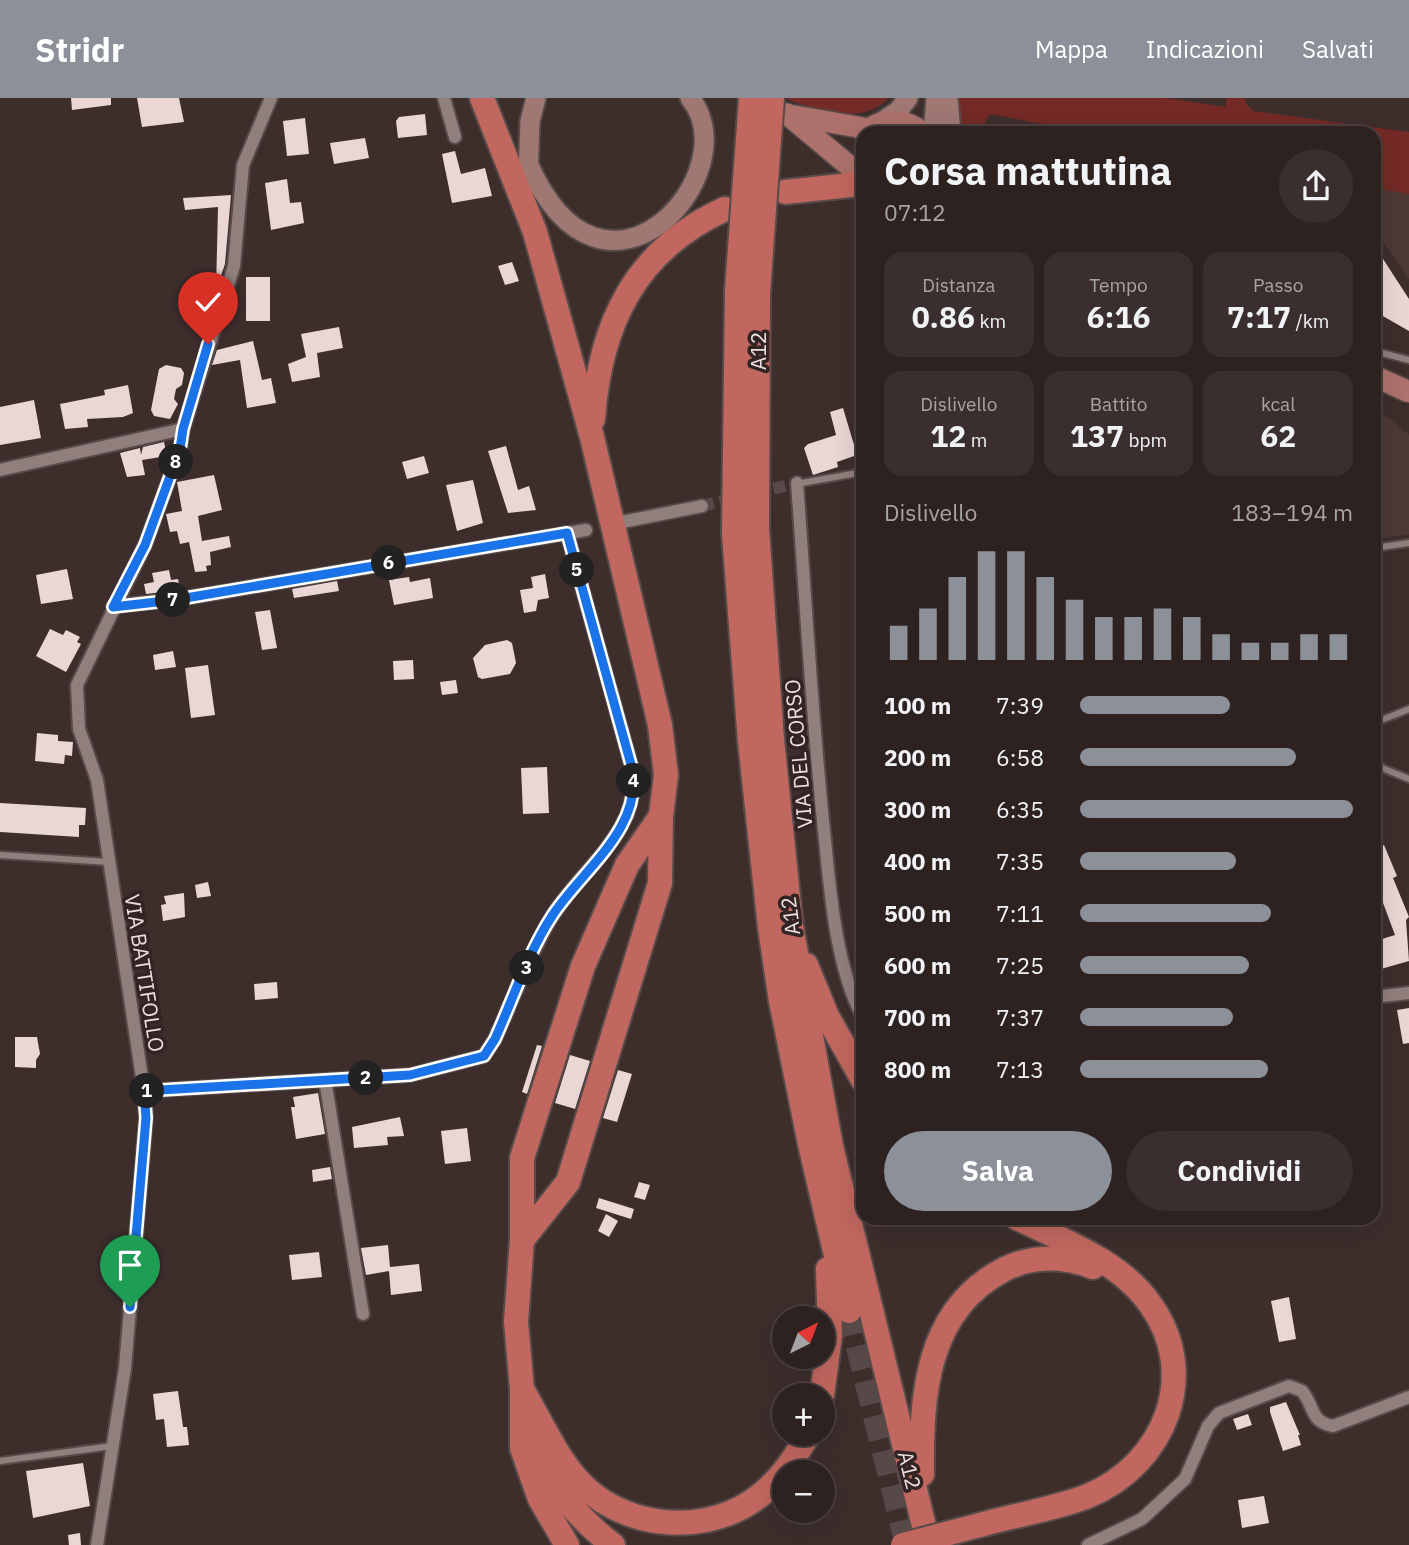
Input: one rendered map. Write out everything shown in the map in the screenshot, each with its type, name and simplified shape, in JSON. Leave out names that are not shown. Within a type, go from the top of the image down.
[{"type":"highway","points":[[482,98],[535,232],[592,437],[660,725],[666,775],[661,816],[660,883],[568,1182],[522,1240]]},
{"type":"highway","name":"A12","points":[[751,98],[747,291],[734,534],[750,742],[781,1001],[849,1311]]},
{"type":"highway","name":"A12","points":[[772,98],[747,291],[757,529],[772,739],[791,926],[831,1146],[923,1521],[921,1433],[927,1380],[940,1338],[960,1301],[990,1277],[1013,1265],[1045,1258],[1079,1261],[1129,1282]]},
{"type":"highway","points":[[785,192],[856,181]]},
{"type":"highway","points":[[592,437],[595,391],[606,336],[624,300],[649,265],[675,240],[702,220],[725,209]]},
{"type":"highway","points":[[567,1545],[540,1499],[522,1448],[522,1389],[516,1322],[522,1240],[522,1158],[583,966],[627,865],[661,816]]},
{"type":"highway","points":[[791,926],[827,1016],[856,1068]]},
{"type":"highway","points":[[824,1383],[830,1336],[827,1216]]},
{"type":"highway","points":[[902,1545],[1089,1496],[1139,1464],[1166,1425],[1174,1382],[1170,1343],[1150,1304],[1129,1282],[1096,1257],[1031,1225]]},
{"type":"highway","points":[[522,1389],[575,1476],[597,1497],[620,1510],[657,1521],[697,1522],[724,1516],[751,1502],[773,1484],[793,1462],[802,1446]]},
{"type":"highway","points":[[522,1389],[534,1443],[559,1493],[593,1531],[613,1545]]},
{"type":"main road","points":[[535,232],[528,163],[530,121],[536,98]]},
{"type":"main road","points":[[528,163],[541,192],[553,209],[575,230],[595,238],[607,239],[642,235],[667,220],[683,204],[695,180],[702,159],[703,137],[690,98]]},
{"type":"main road","points":[[875,126],[898,111],[908,98]]},
{"type":"main road","points":[[934,126],[936,98]]},
{"type":"main road","points":[[948,98],[950,126]]},
{"type":"main road","points":[[856,127],[787,114],[856,178]]},
{"type":"main road","points":[[890,126],[906,123],[911,126]]},
{"type":"main road","points":[[1381,379],[1409,392]]},
{"type":"street","name":"VIA BATTIFOLLO","points":[[97,1545],[125,1368],[145,1131],[144,1091],[97,780],[79,729],[76,685],[145,545],[180,449],[183,429],[234,266],[243,165],[271,98]]},
{"type":"street","points":[[443,98],[455,137]]},
{"type":"street","points":[[0,470],[183,429]]},
{"type":"street","name":"VIA DEL CORSO","points":[[795,484],[814,737],[830,890],[851,997],[856,1005]]},
{"type":"street","points":[[622,522],[702,506]]},
{"type":"street","points":[[113,607],[174,600],[586,530]]},
{"type":"street","points":[[144,1091],[410,1075],[484,1056],[495,1039],[552,917],[627,817],[634,794],[632,768],[567,533]]},
{"type":"street","points":[[1381,996],[1409,993]]},
{"type":"street","points":[[325,1080],[363,1314]]},
{"type":"street","points":[[1088,1545],[1142,1519],[1185,1479],[1209,1426],[1219,1413],[1289,1387],[1302,1391],[1312,1414],[1322,1424],[1333,1426],[1409,1397]]},
{"type":"lane","points":[[1382,352],[1409,360]]},
{"type":"lane","points":[[1381,388],[1409,385]]},
{"type":"lane","points":[[795,484],[856,473]]},
{"type":"lane","points":[[1381,547],[1409,543]]},
{"type":"lane","points":[[1381,720],[1409,709]]},
{"type":"lane","points":[[1381,767],[1409,779]]},
{"type":"lane","points":[[0,855],[109,862]]},
{"type":"lane","points":[[0,1461],[111,1446]]},
{"type":"shaded area","points":[[784,98],[889,98],[878,107],[852,114],[824,111]]},
{"type":"shaded area","points":[[956,98],[1166,98],[1226,107],[1226,98],[1245,98],[1247,105],[1254,111],[1365,126],[1053,126],[990,114],[983,126],[959,126]]},
{"type":"shaded area","points":[[1381,128],[1409,132],[1409,194],[1381,189]]},
{"type":"shaded area","points":[[1381,189],[1409,194],[1409,279],[1381,239]]},
{"type":"shaded area","points":[[1381,413],[1409,435],[1409,534],[1381,539]]},
{"type":"building","points":[[71,98],[111,98],[111,105],[72,110]]},
{"type":"building","points":[[137,98],[179,98],[184,122],[142,127]]},
{"type":"building","points":[[425,114],[427,135],[398,138],[396,121],[399,117]]},
{"type":"building","points":[[305,118],[309,154],[287,156],[283,121]]},
{"type":"building","points":[[365,138],[369,158],[334,164],[330,143]]},
{"type":"building","points":[[455,151],[461,174],[485,168],[492,196],[452,203],[442,154]]},
{"type":"building","points":[[287,179],[290,203],[301,202],[304,223],[271,230],[265,183]]},
{"type":"building","points":[[231,195],[225,264],[216,290],[218,207],[185,210],[183,198]]},
{"type":"building","points":[[1381,256],[1409,299],[1409,331],[1381,315]]},
{"type":"building","points":[[512,262],[519,281],[505,285],[498,266]]},
{"type":"building","points":[[246,277],[270,277],[270,321],[246,321]]},
{"type":"building","points":[[339,327],[343,348],[317,353],[320,377],[292,382],[288,364],[306,357],[301,334]]},
{"type":"building","points":[[253,341],[262,380],[271,378],[276,403],[247,408],[240,360],[212,365],[217,350]]},
{"type":"building","points":[[166,365],[181,368],[184,373],[182,385],[176,389],[174,399],[178,404],[170,419],[154,416],[151,410],[159,369]]},
{"type":"building","points":[[128,385],[133,413],[123,417],[87,419],[88,427],[65,429],[60,404],[105,395],[104,390]]},
{"type":"building","points":[[34,400],[41,438],[0,445],[0,407]]},
{"type":"building","points":[[843,408],[856,455],[837,462],[838,467],[813,475],[804,448],[808,444],[836,435],[830,412]]},
{"type":"building","points":[[164,442],[167,456],[142,460],[145,475],[127,477],[120,453],[140,448],[141,455],[143,447]]},
{"type":"building","points":[[506,446],[518,490],[529,486],[536,510],[508,513],[488,451]]},
{"type":"building","points":[[424,456],[429,473],[407,479],[402,462]]},
{"type":"building","points":[[214,475],[222,510],[198,516],[202,541],[229,536],[231,547],[210,552],[211,565],[206,566],[207,571],[195,572],[189,542],[180,544],[177,531],[170,532],[166,514],[182,511],[177,482]]},
{"type":"building","points":[[473,480],[483,523],[457,531],[446,485]]},
{"type":"building","points":[[67,569],[73,599],[41,604],[36,575]]},
{"type":"building","points":[[169,570],[171,580],[178,579],[180,590],[146,594],[144,584],[154,582],[152,573]]},
{"type":"building","points":[[545,574],[549,598],[538,600],[536,611],[524,613],[520,590],[533,588],[531,577]]},
{"type":"building","points":[[409,577],[410,582],[430,578],[433,598],[394,605],[389,580]]},
{"type":"building","points":[[337,581],[339,591],[294,598],[292,589]]},
{"type":"building","points":[[270,610],[277,648],[262,650],[255,612]]},
{"type":"building","points":[[50,629],[63,635],[66,630],[80,637],[77,642],[81,644],[66,672],[36,656]]},
{"type":"building","points":[[507,640],[512,643],[516,663],[510,674],[482,679],[478,677],[473,658],[485,645]]},
{"type":"building","points":[[173,651],[176,667],[155,670],[153,655]]},
{"type":"building","points":[[413,660],[414,679],[394,680],[393,661]]},
{"type":"building","points":[[208,665],[215,715],[191,718],[185,668]]},
{"type":"building","points":[[456,680],[458,693],[442,695],[440,682]]},
{"type":"building","points":[[37,733],[58,735],[58,741],[73,742],[72,756],[65,755],[64,764],[35,761]]},
{"type":"building","points":[[547,767],[549,813],[523,814],[521,768]]},
{"type":"building","points":[[0,803],[86,808],[85,825],[79,825],[79,837],[0,832]]},
{"type":"building","points":[[1384,845],[1397,876],[1393,878],[1409,917],[1406,920],[1409,961],[1381,969],[1382,939],[1395,935],[1381,897],[1381,846]]},
{"type":"building","points":[[208,882],[211,896],[197,898],[195,885]]},
{"type":"building","points":[[184,893],[185,917],[163,921],[161,905],[166,904],[164,896]]},
{"type":"building","points":[[277,982],[278,998],[255,1000],[254,984]]},
{"type":"building","points":[[1409,1008],[1409,1043],[1403,1044],[1397,1010]]},
{"type":"building","points":[[15,1037],[37,1037],[40,1054],[36,1060],[36,1068],[15,1067]]},
{"type":"building","points":[[537,1045],[542,1046],[527,1094],[522,1092]]},
{"type":"building","points":[[570,1055],[590,1061],[575,1109],[555,1103]]},
{"type":"building","points":[[618,1070],[632,1074],[617,1122],[603,1118]]},
{"type":"building","points":[[318,1093],[325,1134],[296,1139],[291,1107],[295,1107],[293,1097]]},
{"type":"building","points":[[400,1117],[404,1136],[387,1137],[388,1145],[354,1148],[352,1127]]},
{"type":"building","points":[[467,1128],[471,1161],[445,1164],[441,1131]]},
{"type":"building","points":[[330,1167],[332,1179],[313,1182],[312,1170]]},
{"type":"building","points":[[639,1182],[650,1185],[645,1200],[634,1197]]},
{"type":"building","points":[[599,1198],[634,1209],[631,1219],[596,1208]]},
{"type":"building","points":[[606,1214],[618,1221],[609,1237],[598,1231]]},
{"type":"building","points":[[388,1245],[390,1267],[419,1264],[422,1291],[391,1295],[389,1271],[366,1275],[361,1248]]},
{"type":"building","points":[[319,1252],[322,1277],[292,1280],[289,1255]]},
{"type":"building","points":[[1289,1297],[1296,1339],[1279,1342],[1271,1301]]},
{"type":"building","points":[[178,1391],[183,1427],[187,1427],[189,1445],[167,1447],[164,1419],[156,1420],[153,1394]]},
{"type":"building","points":[[1286,1402],[1300,1435],[1301,1445],[1283,1451],[1270,1407]]},
{"type":"building","points":[[1248,1414],[1252,1425],[1237,1430],[1233,1419]]},
{"type":"building","points":[[83,1463],[90,1506],[33,1518],[26,1471]]},
{"type":"building","points":[[1264,1496],[1269,1523],[1242,1528],[1238,1500]]},
{"type":"building","points":[[80,1533],[81,1545],[69,1545],[68,1535]]},
{"type":"tunnel","points":[[756,493],[793,484]]},
{"type":"tunnel","points":[[702,506],[738,497]]},
{"type":"tunnel","points":[[849,1311],[907,1545]]},
{"type":"route","points":[[130,1307],[146,1118],[144,1091],[410,1075],[484,1056],[495,1039],[552,917],[627,817],[634,794],[632,768],[567,533],[174,600],[113,607],[145,545],[180,449],[183,429],[208,344]]}]
